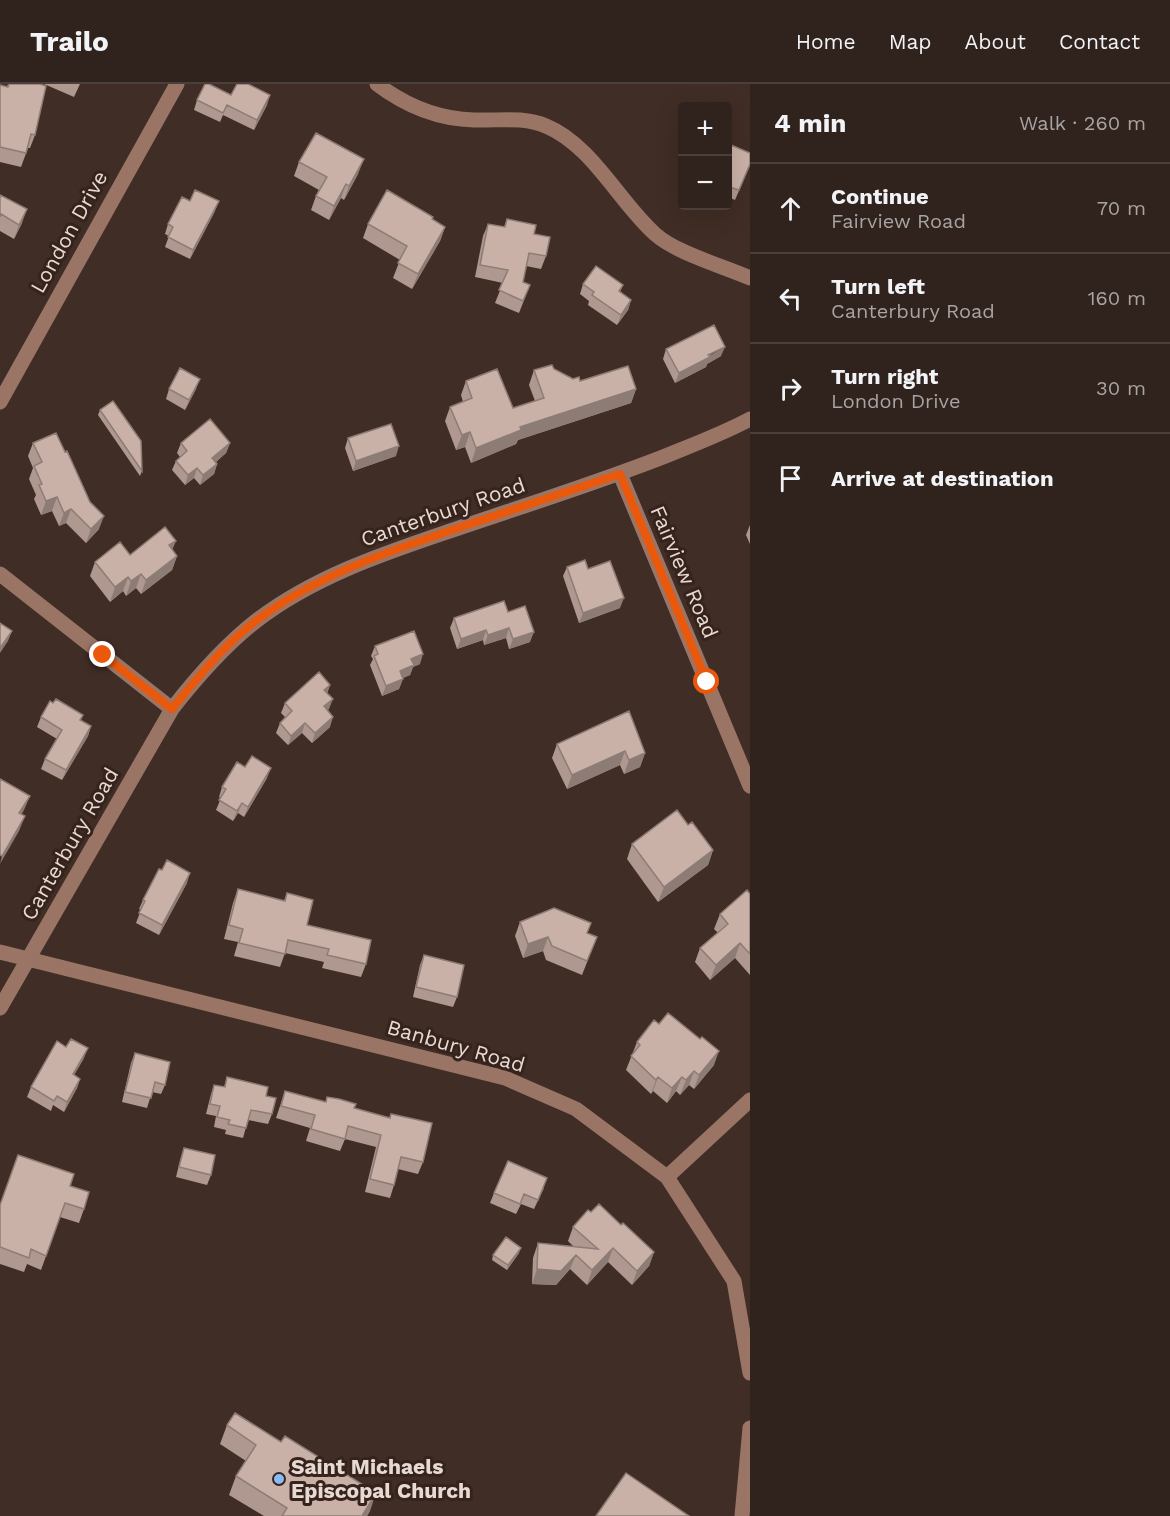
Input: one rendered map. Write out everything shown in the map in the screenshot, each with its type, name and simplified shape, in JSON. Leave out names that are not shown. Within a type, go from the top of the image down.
[{"type":"street","name":"London Drive","points":[[0,402],[177,84]]},
{"type":"street","points":[[377,84],[414,108],[440,116],[472,120],[530,121],[547,126],[566,138],[588,157],[655,235],[673,247],[750,278]]},
{"type":"street","name":"Canterbury Road","points":[[0,1008],[172,709],[199,675],[257,621],[314,585],[382,554],[620,474],[690,446],[750,418]]},
{"type":"street","name":"Fairview Road","points":[[620,474],[750,786]]},
{"type":"street","points":[[0,574],[172,709]]},
{"type":"street","name":"Banbury Road","points":[[0,952],[505,1078],[576,1109],[667,1177],[734,1281],[750,1373]]},
{"type":"street","points":[[667,1177],[750,1100]]},
{"type":"street","points":[[742,1516],[750,1428]]},
{"type":"building","points":[[9,84],[46,86],[35,135],[31,134],[26,153],[0,147],[0,85],[8,87]]},
{"type":"building","points":[[205,84],[231,95],[237,84],[248,84],[270,95],[257,120],[227,105],[223,113],[197,100]]},
{"type":"building","points":[[316,133],[364,159],[349,186],[346,184],[334,206],[316,196],[327,177],[299,162]]},
{"type":"building","points":[[732,145],[750,153],[750,164],[739,190],[732,188]]},
{"type":"building","points":[[195,190],[219,201],[193,250],[168,237],[173,227],[168,224],[182,197],[190,201]]},
{"type":"building","points":[[387,190],[433,217],[432,219],[445,227],[418,274],[398,263],[407,246],[368,224]]},
{"type":"building","points":[[0,195],[27,209],[19,225],[1,214],[0,217]]},
{"type":"building","points":[[507,219],[536,225],[534,234],[550,237],[546,256],[529,253],[523,282],[530,285],[523,301],[499,290],[508,270],[480,265],[488,224],[505,227]]},
{"type":"building","points":[[596,266],[623,285],[619,291],[631,300],[621,315],[592,295],[594,292],[583,284]]},
{"type":"building","points":[[714,325],[725,347],[679,373],[666,349]]},
{"type":"building","points":[[552,365],[554,369],[573,379],[579,377],[580,381],[628,366],[636,389],[520,427],[521,430],[476,448],[470,432],[462,435],[450,407],[472,398],[466,381],[497,369],[513,408],[544,398],[534,370]]},
{"type":"building","points":[[180,368],[200,379],[189,400],[169,389]]},
{"type":"building","points":[[113,401],[141,441],[142,471],[100,410]]},
{"type":"building","points":[[210,419],[230,443],[212,458],[217,464],[203,475],[197,468],[188,475],[176,461],[187,451],[181,443]]},
{"type":"building","points":[[391,424],[399,446],[356,461],[348,438]]},
{"type":"building","points":[[56,433],[65,452],[67,451],[90,502],[104,516],[91,529],[71,509],[64,513],[57,497],[46,501],[39,485],[42,484],[34,466],[42,462],[33,443]]},
{"type":"building","points":[[165,527],[176,541],[169,545],[177,556],[146,580],[141,574],[131,581],[128,577],[115,587],[95,562],[120,542],[130,555]]},
{"type":"building","points":[[585,560],[588,569],[610,561],[624,598],[583,613],[567,567]]},
{"type":"building","points":[[504,601],[508,612],[525,606],[534,632],[513,639],[509,628],[488,635],[486,630],[461,639],[454,618]]},
{"type":"building","points":[[0,623],[12,631],[0,648]]},
{"type":"building","points":[[414,631],[423,654],[411,659],[414,665],[400,671],[403,679],[386,686],[374,656],[378,654],[375,646]]},
{"type":"building","points":[[319,672],[330,685],[324,690],[333,699],[324,706],[333,717],[315,733],[305,723],[291,736],[280,723],[292,711],[285,703]]},
{"type":"building","points":[[56,699],[83,715],[80,720],[91,726],[66,770],[45,759],[62,730],[41,717],[50,701],[53,703]]},
{"type":"building","points":[[629,711],[645,753],[629,760],[625,751],[572,775],[557,744]]},
{"type":"building","points":[[252,756],[271,768],[248,807],[242,803],[237,811],[219,800],[226,789],[222,787],[237,762],[245,767]]},
{"type":"building","points":[[0,779],[30,796],[19,813],[25,816],[2,856],[0,855]]},
{"type":"building","points":[[677,810],[688,825],[692,822],[713,850],[664,887],[632,844]]},
{"type":"building","points":[[167,860],[190,873],[162,925],[139,913],[159,869],[162,870]]},
{"type":"building","points":[[238,889],[285,901],[287,893],[313,900],[307,925],[371,940],[366,964],[327,955],[329,949],[288,940],[285,954],[239,943],[243,929],[229,925]]},
{"type":"building","points":[[747,890],[750,894],[750,954],[740,943],[716,965],[700,948],[728,924],[720,914]]},
{"type":"building","points":[[554,908],[591,923],[587,933],[597,937],[587,961],[552,946],[548,937],[528,944],[520,922]]},
{"type":"building","points":[[424,955],[464,965],[457,997],[416,987]]},
{"type":"building","points":[[668,1013],[719,1051],[699,1075],[694,1071],[686,1080],[682,1077],[672,1088],[658,1077],[656,1080],[631,1056],[640,1045],[637,1042],[654,1020],[659,1024]]},
{"type":"building","points":[[71,1039],[88,1048],[73,1074],[80,1079],[67,1102],[57,1096],[54,1101],[31,1087],[57,1041],[66,1047]]},
{"type":"building","points":[[135,1053],[170,1062],[165,1085],[155,1082],[151,1098],[125,1092]]},
{"type":"building","points":[[227,1077],[268,1087],[266,1096],[276,1098],[272,1114],[251,1110],[246,1128],[228,1124],[230,1120],[217,1117],[220,1106],[210,1104],[214,1085],[225,1087]]},
{"type":"building","points":[[285,1091],[326,1102],[327,1097],[339,1099],[356,1104],[354,1108],[390,1118],[391,1114],[432,1123],[423,1162],[401,1157],[394,1185],[370,1179],[381,1135],[348,1126],[345,1139],[311,1129],[315,1115],[281,1106]]},
{"type":"building","points":[[184,1148],[215,1155],[211,1175],[179,1167]]},
{"type":"building","points":[[18,1155],[74,1174],[70,1186],[89,1192],[84,1209],[65,1203],[46,1256],[31,1249],[29,1258],[0,1247],[0,1205]]},
{"type":"building","points":[[508,1161],[547,1178],[538,1200],[524,1194],[520,1204],[494,1193]]},
{"type":"building","points":[[599,1204],[654,1252],[637,1271],[613,1248],[592,1270],[576,1255],[561,1271],[537,1269],[538,1243],[598,1249],[573,1227],[588,1210],[591,1212]]},
{"type":"building","points":[[506,1237],[521,1248],[508,1265],[493,1255]]},
{"type":"building","points":[[235,1413],[281,1442],[285,1436],[376,1493],[362,1516],[282,1516],[287,1508],[236,1476],[256,1445],[227,1425]]},
{"type":"building","points":[[626,1473],[689,1516],[596,1516]]},
{"type":"place","name":"Saint Michaels Episcopal Church","points":[[279,1479]]},
{"type":"route","points":[[103,655],[172,709],[199,675],[231,643],[257,621],[314,585],[382,554],[620,474],[707,682]]}]
